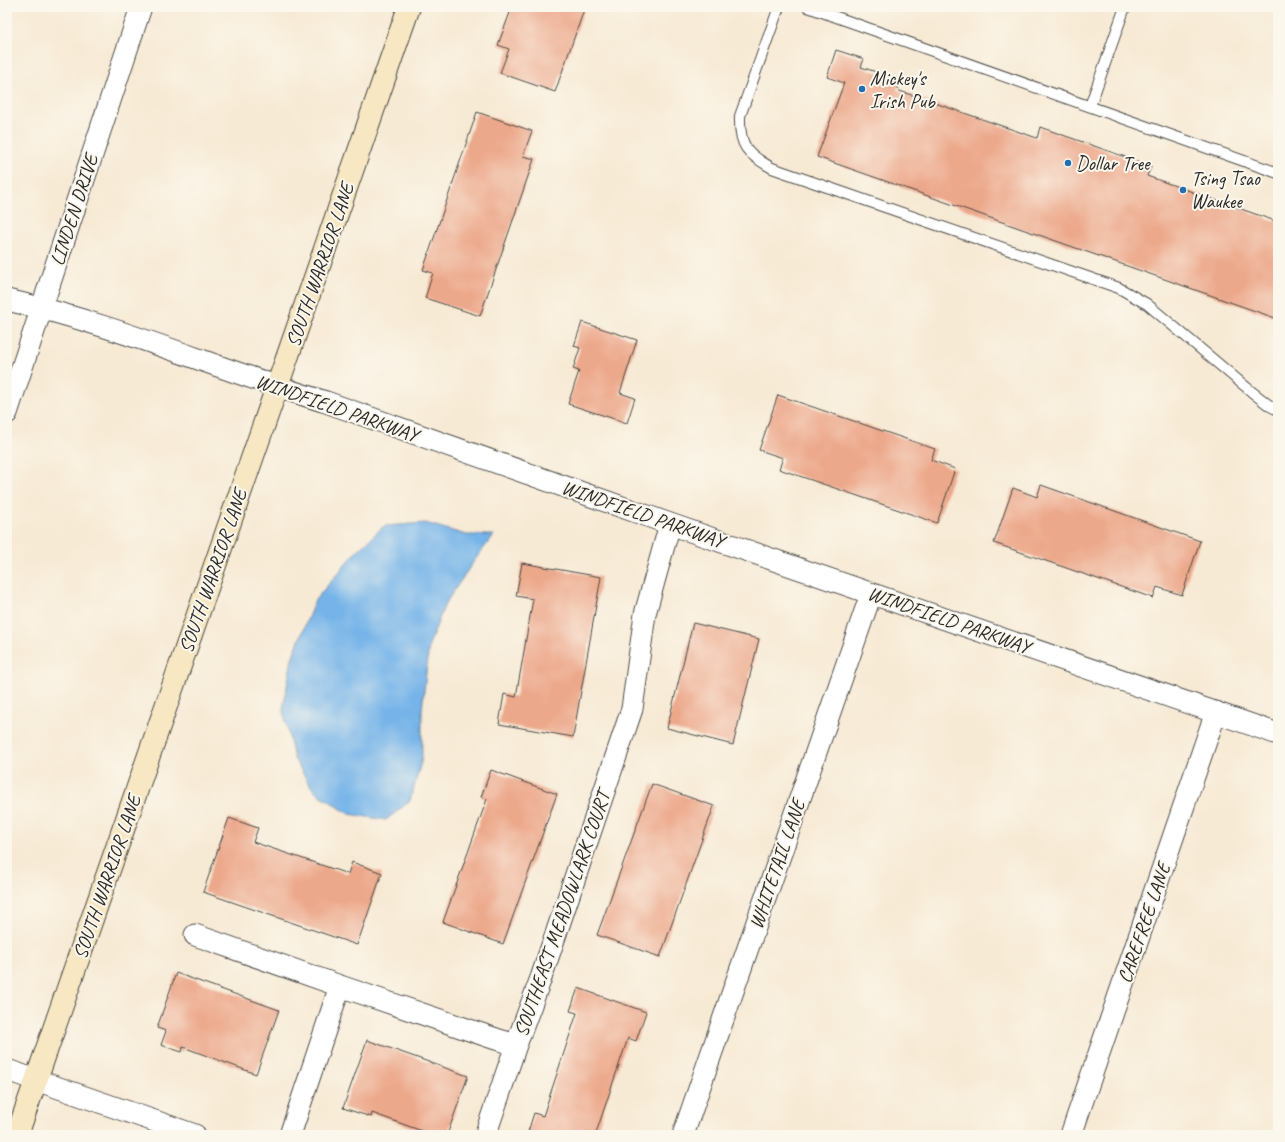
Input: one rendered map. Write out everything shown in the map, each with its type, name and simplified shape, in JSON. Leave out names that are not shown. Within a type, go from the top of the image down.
[{"type":"street","name":"LINDEN DRIVE","points":[[7,413],[141,7]]},
{"type":"street","name":"SOUTH WARRIOR LANE","points":[[17,1135],[409,7]]},
{"type":"street","name":"WINDFIELD PARKWAY","points":[[7,300],[42,308],[85,321],[277,388],[326,402],[670,524],[1278,734]]},
{"type":"street","name":"SOUTHEAST MEADOWLARK COURT","points":[[195,935],[340,986],[516,1045],[632,710],[645,614],[670,524]]},
{"type":"street","name":"WHITETAIL LANE","points":[[683,1135],[871,594]]},
{"type":"street","name":"CAREFREE LANE","points":[[1071,1135],[1216,712]]},
{"type":"street","points":[[290,1135],[340,986]]},
{"type":"street","points":[[487,1130],[516,1045]]},
{"type":"street","points":[[7,1070],[195,1135]]},
{"type":"lane","points":[[779,7],[740,116],[740,131],[744,146],[756,159],[772,168],[1119,288],[1147,304],[1252,392],[1270,406],[1278,410]]},
{"type":"lane","points":[[808,7],[1278,173]]},
{"type":"lane","points":[[1090,106],[1125,7]]},
{"type":"water","points":[[426,523],[466,535],[494,535],[474,561],[445,604],[429,645],[422,710],[422,759],[410,801],[386,820],[349,814],[314,791],[294,759],[283,709],[292,658],[315,600],[357,551],[384,526]]},
{"type":"building","points":[[512,7],[585,7],[555,92],[500,73],[509,49],[498,45]]},
{"type":"building","points":[[836,50],[864,59],[861,67],[901,80],[897,90],[1037,138],[1040,127],[1151,166],[1147,176],[1278,222],[1278,319],[817,157],[844,83],[827,77]]},
{"type":"building","points":[[477,112],[532,131],[523,156],[534,159],[480,316],[425,298],[433,273],[423,270]]},
{"type":"building","points":[[582,322],[637,340],[620,393],[635,398],[627,423],[568,404],[579,371],[573,369],[580,348],[574,346]]},
{"type":"building","points":[[778,395],[935,449],[931,460],[955,469],[937,523],[779,469],[783,458],[759,450]]},
{"type":"building","points":[[1041,485],[1200,541],[1182,595],[1157,587],[1153,598],[994,543],[1013,488],[1037,497]]},
{"type":"building","points":[[522,563],[601,577],[573,737],[499,724],[504,694],[516,697],[533,599],[516,596]]},
{"type":"building","points":[[693,623],[759,639],[733,745],[667,728]]},
{"type":"building","points":[[491,770],[557,794],[503,944],[443,922],[487,799],[481,797]]},
{"type":"building","points":[[652,784],[714,806],[660,957],[597,935]]},
{"type":"building","points":[[229,818],[258,828],[253,842],[348,874],[352,862],[382,873],[357,945],[203,892]]},
{"type":"building","points":[[176,973],[279,1010],[256,1074],[183,1047],[182,1052],[161,1045],[166,1031],[157,1028]]},
{"type":"building","points":[[578,988],[646,1012],[636,1041],[628,1038],[596,1133],[601,1135],[527,1135],[534,1113],[543,1116],[577,1013],[570,1011]]},
{"type":"building","points":[[367,1040],[468,1076],[447,1135],[433,1135],[372,1113],[371,1117],[343,1108]]},
{"type":"place","name":"Mickey's Irish Pub","points":[[862,89]]},
{"type":"place","name":"Dollar Tree","points":[[1068,163]]},
{"type":"place","name":"Tsing Tsao Waukee","points":[[1183,190]]}]
